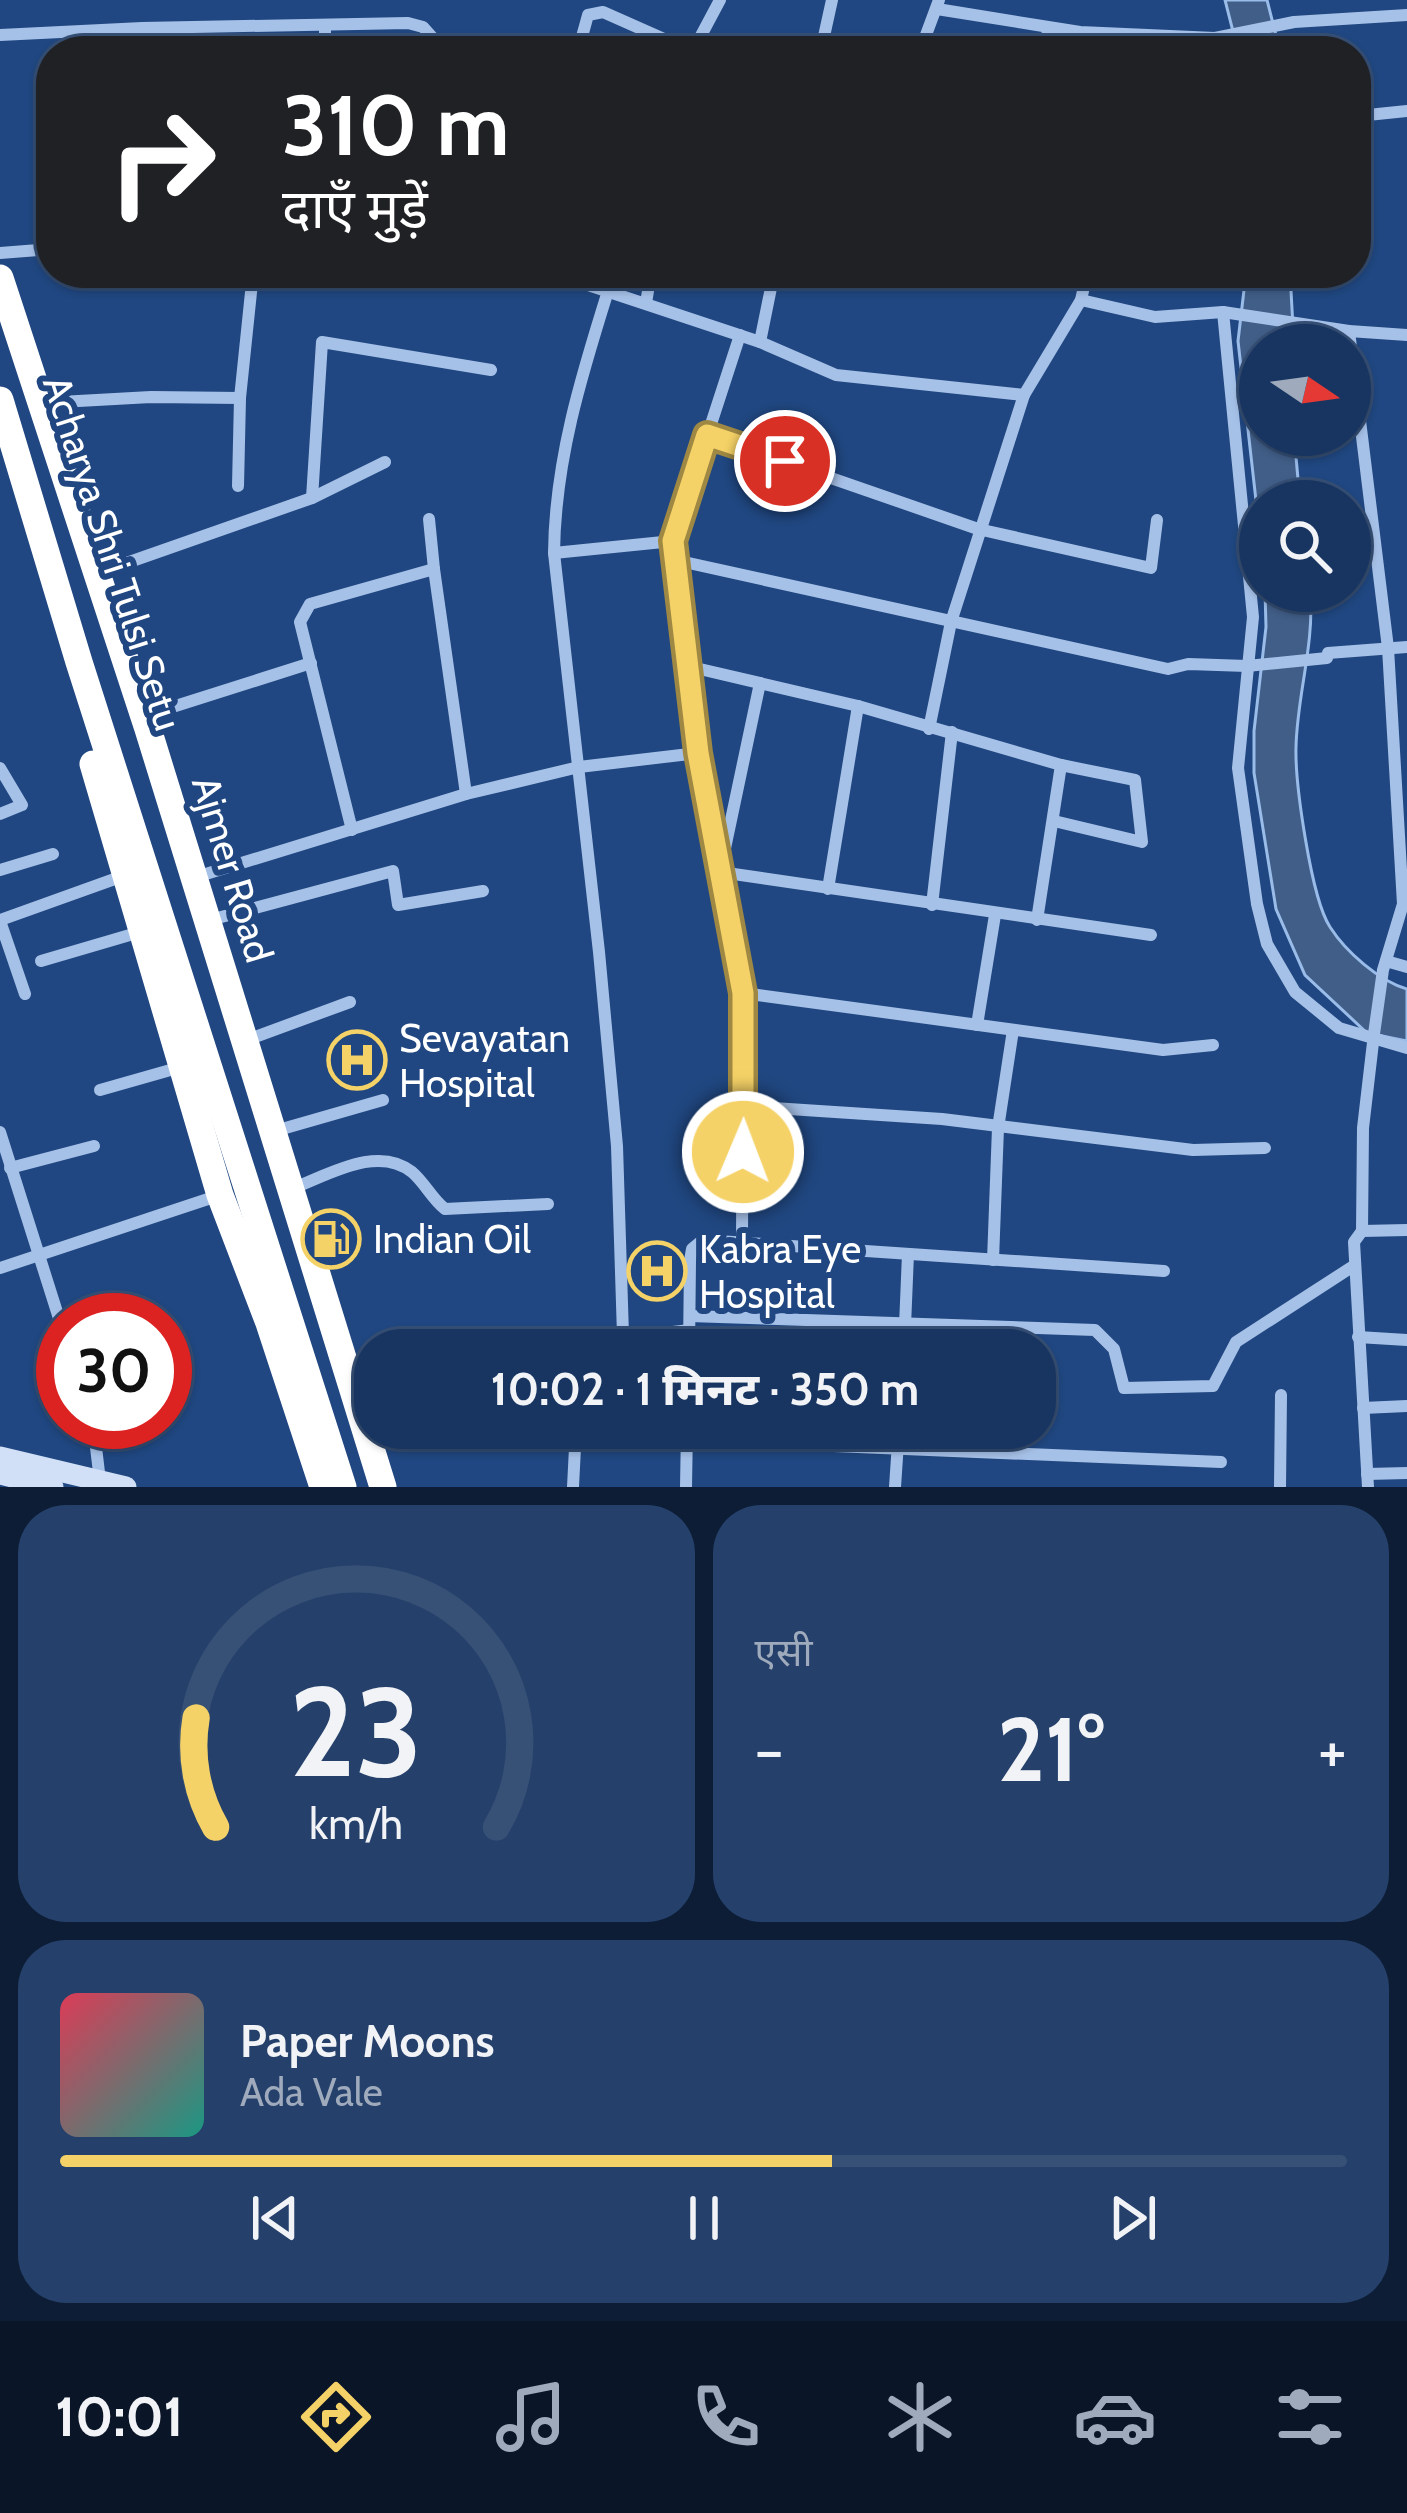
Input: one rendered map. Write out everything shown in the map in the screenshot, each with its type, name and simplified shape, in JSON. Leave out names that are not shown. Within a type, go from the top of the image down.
[{"type":"highway","name":"Ajmer Road","points":[[0,278],[247,1040],[383,1487]]},
{"type":"highway","name":"Acharya Shri Tulsi Setu","points":[[0,332],[131,732],[365,1487]]},
{"type":"highway","points":[[0,400],[82,672],[71,685],[123,876],[220,1195],[269,1323],[323,1487]]},
{"type":"highway","name":"Acharya Shri Tulsi Setu","points":[[82,672],[343,1487]]},
{"type":"main road","points":[[0,1457],[126,1487]]},
{"type":"main road","points":[[0,1474],[52,1487]]},
{"type":"street","points":[[700,36],[720,0]]},
{"type":"street","points":[[824,36],[832,0]]},
{"type":"street","points":[[926,36],[938,5],[1048,28],[1150,36]]},
{"type":"street","points":[[582,36],[588,15],[603,12],[665,36]]},
{"type":"street","points":[[1225,36],[1294,22],[1407,16]]},
{"type":"street","points":[[0,35],[408,23],[423,27],[431,36]]},
{"type":"street","points":[[326,26],[326,36]]},
{"type":"street","points":[[1047,36],[1048,28]]},
{"type":"street","points":[[1371,115],[1407,111]]},
{"type":"street","points":[[0,253],[36,250]]},
{"type":"street","points":[[238,486],[240,398],[251,288]]},
{"type":"street","points":[[601,288],[760,342],[836,375],[1024,395]]},
{"type":"street","points":[[646,303],[648,288]]},
{"type":"street","points":[[760,342],[771,288]]},
{"type":"street","points":[[929,728],[951,622],[1024,395],[1084,288]]},
{"type":"street","points":[[608,290],[564,448],[554,553],[617,1146],[623,1329]]},
{"type":"street","points":[[1081,299],[1155,316],[1223,312],[1309,324]]},
{"type":"street","points":[[1223,312],[1253,617],[1238,768],[1257,904],[1267,944],[1286,980],[1317,1012],[1339,1028],[1407,1048]]},
{"type":"street","points":[[1371,333],[1407,335]]},
{"type":"street","points":[[740,335],[673,541],[698,753],[743,993],[742,1244]]},
{"type":"street","points":[[312,497],[322,342],[491,370]]},
{"type":"street","points":[[41,404],[151,397],[240,398]]},
{"type":"street","points":[[707,435],[978,529],[1151,568],[1157,520]]},
{"type":"street","points":[[1364,456],[1388,648],[1405,903],[1385,965],[1373,1037],[1363,1128],[1362,1231],[1354,1242],[1368,1480],[1407,1473]]},
{"type":"street","points":[[97,573],[312,497],[385,462]]},
{"type":"street","points":[[429,519],[466,794]]},
{"type":"street","points":[[554,553],[673,541]]},
{"type":"street","points":[[675,560],[1168,669],[1188,664],[1247,666],[1407,647]]},
{"type":"street","points":[[352,830],[299,622],[310,604],[434,568]]},
{"type":"street","points":[[144,716],[311,663]]},
{"type":"street","points":[[687,666],[858,706],[1060,765],[1135,780],[1142,842],[1054,821]]},
{"type":"street","points":[[720,872],[760,682]]},
{"type":"street","points":[[828,889],[858,706]]},
{"type":"street","points":[[932,905],[952,732]]},
{"type":"street","points":[[195,878],[466,794],[579,767],[698,753]]},
{"type":"street","points":[[1037,920],[1060,765]]},
{"type":"street","points":[[0,768],[22,806],[0,814]]},
{"type":"street","points":[[0,870],[53,854]]},
{"type":"street","points":[[208,921],[393,871],[398,905],[484,891]]},
{"type":"street","points":[[720,872],[1151,935]]},
{"type":"street","points":[[25,994],[0,920],[123,876]]},
{"type":"street","points":[[977,1025],[995,915]]},
{"type":"street","points":[[41,961],[140,932]]},
{"type":"street","points":[[1385,965],[1407,967]]},
{"type":"street","points":[[743,993],[1163,1050],[1213,1045]]},
{"type":"street","points":[[247,1040],[350,1001]]},
{"type":"street","points":[[993,1260],[998,1127],[1013,1030]]},
{"type":"street","points":[[100,1090],[182,1067]]},
{"type":"street","points":[[273,1132],[383,1100]]},
{"type":"street","points":[[744,1106],[942,1119],[1193,1150],[1265,1148]]},
{"type":"street","points":[[0,1132],[49,1293]]},
{"type":"street","points":[[10,1168],[94,1145]]},
{"type":"street","points":[[290,1190],[370,1160],[392,1160],[410,1170],[445,1209],[548,1204]]},
{"type":"street","points":[[0,1268],[220,1195]]},
{"type":"street","points":[[1362,1231],[1407,1230]]},
{"type":"street","points":[[690,1329],[692,1249],[704,1240],[1164,1271]]},
{"type":"street","points":[[905,1329],[908,1254]]},
{"type":"street","points":[[656,1329],[690,1323],[1095,1330],[1114,1349],[1124,1388],[1213,1385],[1236,1342],[1355,1264]]},
{"type":"street","points":[[1358,1337],[1407,1340]]},
{"type":"street","points":[[346,1376],[354,1374]]},
{"type":"street","points":[[1280,1487],[1281,1396]]},
{"type":"street","points":[[1363,1408],[1407,1406]]},
{"type":"street","points":[[96,1449],[100,1481]]},
{"type":"street","points":[[573,1487],[575,1449]]},
{"type":"street","points":[[686,1487],[687,1449]]},
{"type":"street","points":[[896,1487],[898,1449]]},
{"type":"street","points":[[959,1449],[1221,1462]]},
{"type":"water","points":[[1225,0],[1267,0],[1276,36],[1234,36]]},
{"type":"water","points":[[1244,288],[1291,288],[1293,324],[1240,324]]},
{"type":"water","points":[[1251,456],[1296,456],[1298,480],[1254,480]]},
{"type":"water","points":[[1266,612],[1310,612],[1296,764],[1311,867],[1323,912],[1337,937],[1375,972],[1407,989],[1407,1041],[1367,1033],[1305,975],[1276,909],[1254,773]]},
{"type":"place","name":"Sevayatan Hospital","points":[[357,1060]]},
{"type":"place","name":"Indian Oil","points":[[331,1239]]},
{"type":"place","name":"Kabra Eye Hospital","points":[[657,1271]]},
{"type":"route","points":[[743,1152],[743,993],[698,753],[673,541],[707,435],[785,461]]}]
